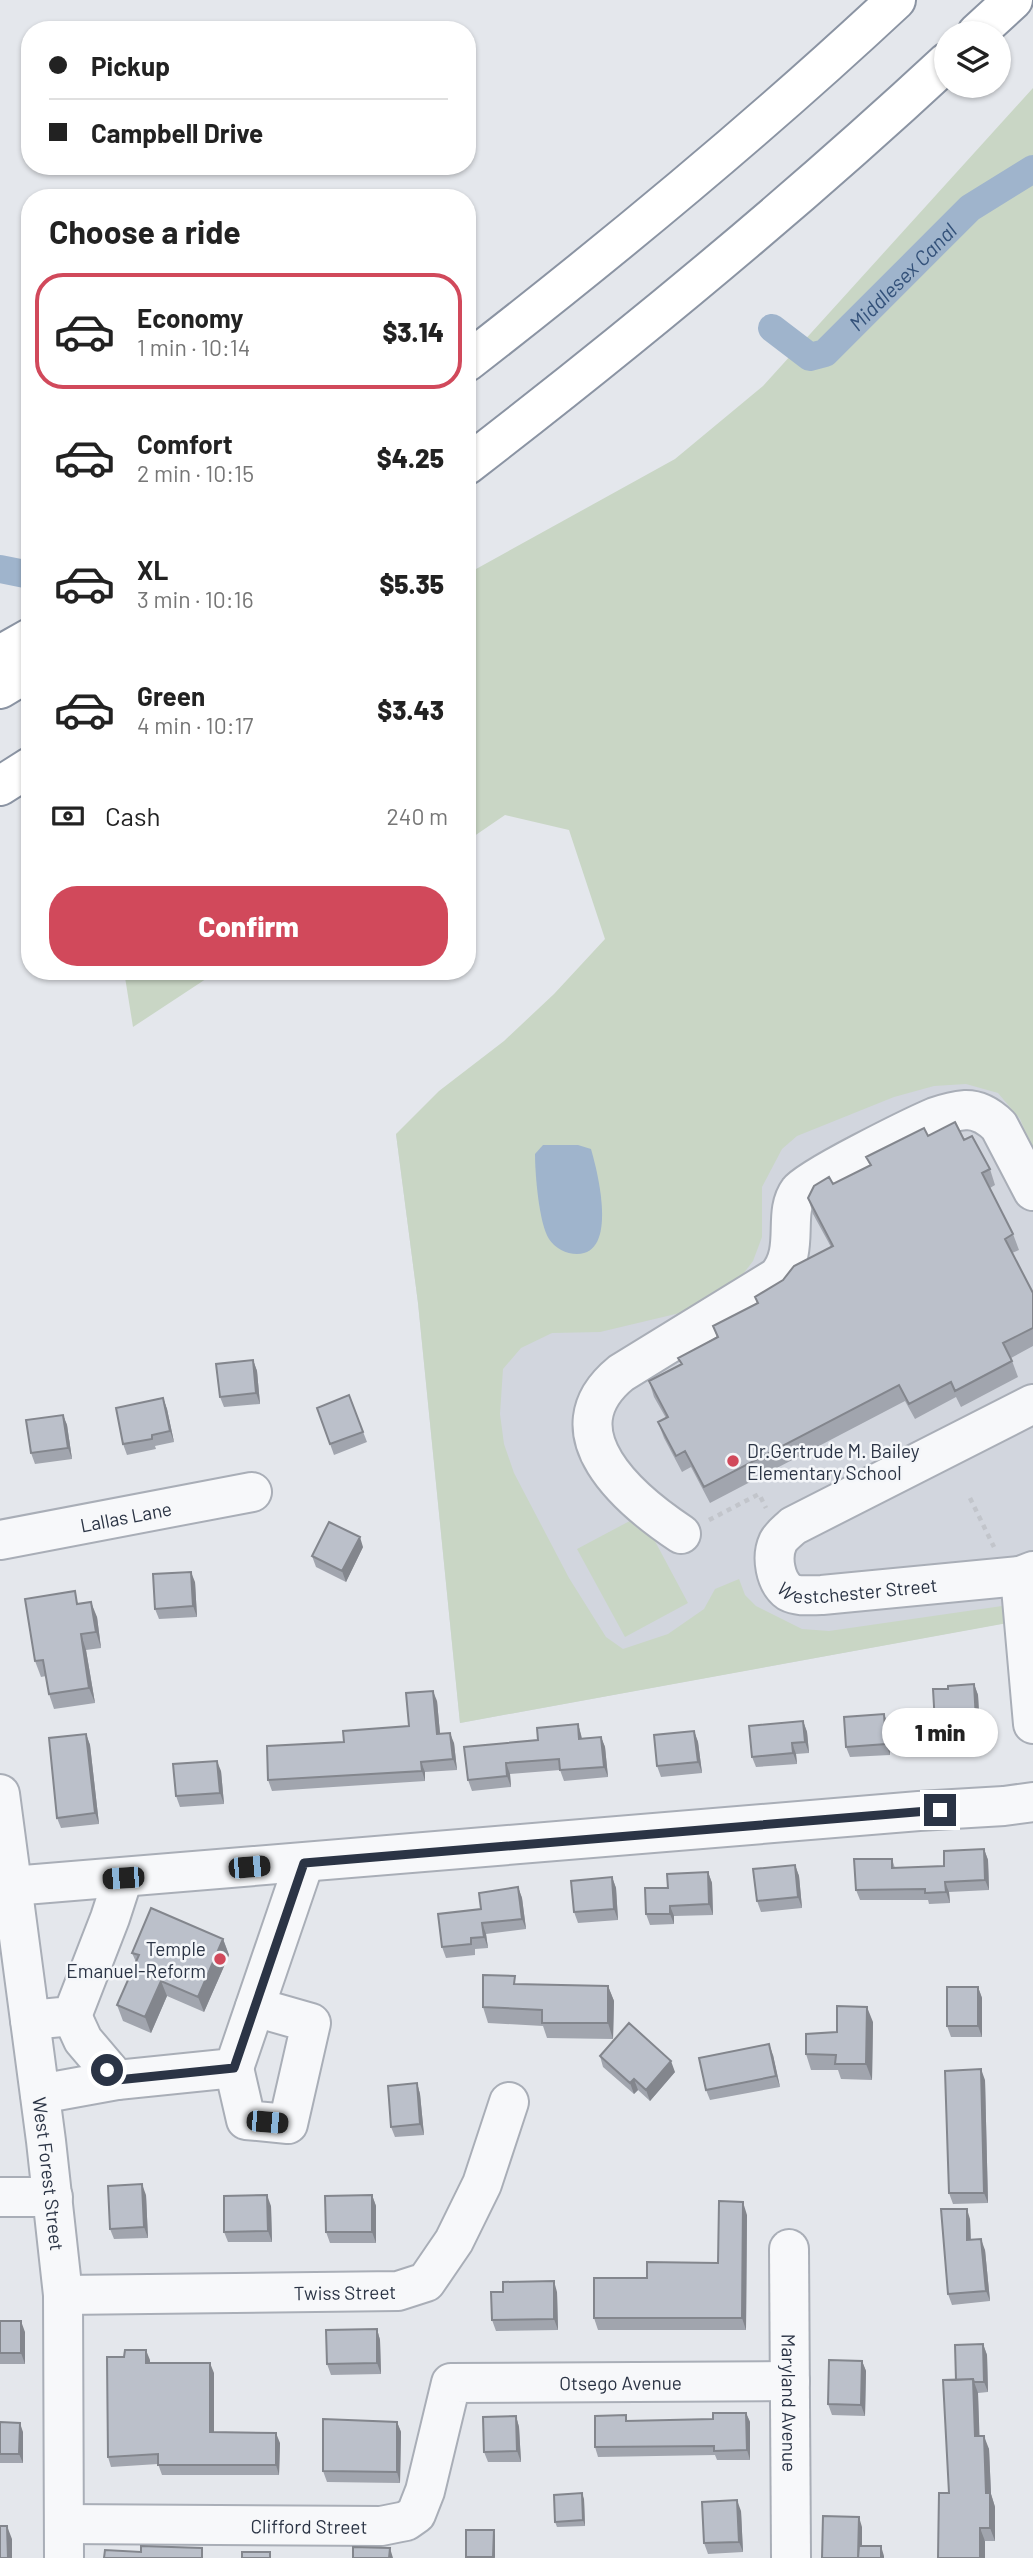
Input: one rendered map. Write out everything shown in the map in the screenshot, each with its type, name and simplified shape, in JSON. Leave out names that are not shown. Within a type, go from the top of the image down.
[{"type":"highway","points":[[476,355],[682,190],[896,0]]},
{"type":"highway","points":[[990,21],[1013,0]]},
{"type":"highway","points":[[476,458],[620,346],[754,236],[934,74]]},
{"type":"highway","points":[[0,655],[21,643]]},
{"type":"highway","points":[[0,689],[21,676]]},
{"type":"highway","points":[[0,786],[21,773]]},
{"type":"street","points":[[681,1534],[645,1509],[622,1486],[597,1453],[593,1437],[595,1411],[601,1395],[621,1373],[777,1277],[788,1260],[793,1205],[800,1189],[937,1116],[968,1110],[980,1112],[999,1126],[1033,1191]]},
{"type":"street","name":"Westchester Street","points":[[1016,1566],[822,1595],[797,1595],[781,1584],[774,1565],[777,1543],[793,1526],[1033,1404]]},
{"type":"street","name":"Lallas Lane","points":[[0,1540],[252,1492]]},
{"type":"street","points":[[1016,1566],[1033,1724]]},
{"type":"street","name":"West Forest Street","points":[[0,1794],[54,2197],[63,2295],[64,2541]]},
{"type":"street","points":[[12,1886],[1033,1802]]},
{"type":"street","points":[[254,2007],[311,2023],[288,2124],[246,2120],[234,2068],[254,2007],[304,1863]]},
{"type":"street","points":[[117,2080],[83,2040],[72,2016],[123,1878]]},
{"type":"street","points":[[30,2020],[72,2016]]},
{"type":"street","points":[[40,2094],[117,2080],[234,2068]]},
{"type":"street","name":"Twiss Street","points":[[63,2295],[398,2291],[426,2282],[454,2241],[482,2184],[509,2102]]},
{"type":"street","points":[[0,2197],[54,2197]]},
{"type":"street","name":"Maryland Avenue","points":[[789,2249],[791,2558]]},
{"type":"street","name":"Otsego Avenue","points":[[451,2383],[790,2381]]},
{"type":"street","name":"Clifford Street","points":[[64,2541],[381,2526],[405,2521],[416,2514],[425,2491],[451,2383]]},
{"type":"path","points":[[970,1497],[1016,1566]]},
{"type":"shaded area","name":"Dr.Gertrude M. Bailey Elementary School","points":[[1033,1017],[1033,1618],[460,1723],[418,1303],[396,1134]]},
{"type":"green space","points":[[1033,88],[1033,1150],[1020,1119],[998,1093],[966,1084],[934,1086],[894,1097],[797,1136],[782,1149],[762,1187],[762,1237],[753,1261],[740,1278],[684,1312],[600,1332],[552,1333],[521,1348],[503,1369],[500,1414],[504,1444],[514,1473],[569,1578],[606,1637],[623,1649],[668,1634],[704,1609],[715,1589],[739,1579],[745,1595],[756,1606],[802,1629],[829,1631],[1009,1605],[1013,1622],[460,1723],[418,1303],[396,1134],[439,1091],[504,1041],[554,994],[605,939],[569,830],[505,815],[476,835],[476,569],[675,459],[763,386]]},
{"type":"green space","points":[[125,980],[204,980],[133,1027]]},
{"type":"green space","points":[[641,1515],[688,1603],[625,1637],[577,1549]]},
{"type":"water","points":[[543,1145],[578,1145],[591,1149],[602,1210],[597,1241],[590,1250],[577,1254],[565,1252],[549,1239],[538,1198],[535,1163],[535,1154]]},
{"type":"building","points":[[955,1122],[964,1140],[972,1136],[990,1169],[982,1173],[1013,1234],[1005,1239],[1033,1293],[1033,1328],[1003,1343],[1012,1361],[955,1391],[951,1382],[909,1404],[899,1385],[704,1487],[685,1451],[676,1456],[658,1422],[668,1417],[649,1381],[682,1364],[678,1358],[718,1337],[713,1326],[758,1303],[755,1297],[783,1280],[794,1266],[833,1246],[808,1198],[814,1186],[829,1177],[833,1184],[871,1165],[866,1157],[924,1128],[928,1136]]},
{"type":"building","points":[[253,1360],[256,1393],[220,1397],[216,1364]]},
{"type":"building","points":[[349,1395],[363,1432],[330,1444],[317,1408]]},
{"type":"building","points":[[163,1398],[170,1431],[152,1435],[152,1439],[123,1444],[116,1408]]},
{"type":"building","points":[[63,1415],[68,1448],[31,1453],[26,1420]]},
{"type":"building","points":[[329,1522],[360,1537],[342,1571],[312,1556]]},
{"type":"building","points":[[191,1572],[193,1606],[155,1609],[153,1574]]},
{"type":"building","points":[[75,1591],[77,1604],[91,1602],[96,1632],[81,1634],[89,1688],[49,1694],[43,1660],[35,1661],[25,1599]]},
{"type":"building","points":[[974,1684],[977,1738],[936,1741],[933,1689]]},
{"type":"building","points":[[433,1691],[437,1734],[450,1733],[453,1759],[421,1762],[422,1771],[268,1780],[267,1746],[344,1742],[343,1731],[409,1726],[406,1693]]},
{"type":"building","points":[[884,1714],[886,1744],[846,1747],[844,1717]]},
{"type":"building","points":[[803,1721],[805,1742],[792,1743],[793,1753],[752,1757],[749,1726]]},
{"type":"building","points":[[578,1724],[579,1739],[601,1737],[604,1767],[560,1770],[559,1759],[506,1763],[507,1776],[468,1780],[464,1747],[538,1740],[537,1728]]},
{"type":"building","points":[[694,1731],[698,1762],[657,1766],[654,1735]]},
{"type":"building","points":[[86,1734],[95,1813],[57,1818],[49,1738]]},
{"type":"building","points":[[217,1761],[220,1793],[176,1796],[173,1764]]},
{"type":"building","points":[[984,1849],[985,1880],[945,1882],[946,1892],[925,1893],[925,1889],[856,1890],[854,1859],[892,1859],[892,1868],[944,1866],[944,1851]]},
{"type":"building","points":[[795,1865],[798,1897],[757,1901],[753,1869]]},
{"type":"building","points":[[708,1872],[709,1904],[670,1906],[670,1914],[646,1914],[645,1888],[668,1888],[667,1874]]},
{"type":"building","points":[[612,1877],[614,1909],[574,1912],[571,1881]]},
{"type":"building","points":[[518,1887],[522,1919],[482,1923],[484,1937],[471,1938],[471,1944],[442,1947],[438,1914],[481,1909],[479,1893]]},
{"type":"building","points":[[151,1908],[223,1939],[198,1997],[161,1981],[145,2017],[117,2005],[139,1955],[132,1953]]},
{"type":"building","points":[[483,1975],[515,1976],[514,1984],[608,1986],[608,2023],[542,2023],[542,2010],[483,2007]]},
{"type":"building","points":[[947,1987],[978,1987],[978,2026],[947,2026]]},
{"type":"building","points":[[837,2006],[867,2007],[866,2064],[835,2064],[836,2055],[806,2054],[806,2034],[837,2032]]},
{"type":"building","points":[[629,2023],[671,2061],[646,2090],[634,2079],[630,2083],[600,2056]]},
{"type":"building","points":[[769,2044],[776,2076],[706,2090],[699,2058]]},
{"type":"building","points":[[981,2069],[984,2193],[949,2193],[945,2071]]},
{"type":"building","points":[[417,2083],[420,2124],[391,2127],[388,2086]]},
{"type":"building","points":[[142,2184],[144,2227],[110,2229],[108,2186]]},
{"type":"building","points":[[267,2195],[268,2231],[224,2232],[224,2196]]},
{"type":"building","points":[[372,2195],[372,2232],[326,2232],[325,2196]]},
{"type":"building","points":[[719,2201],[743,2202],[742,2318],[594,2318],[594,2278],[647,2278],[647,2262],[718,2263]]},
{"type":"building","points":[[941,2209],[967,2209],[967,2240],[981,2239],[986,2291],[948,2294]]},
{"type":"building","points":[[554,2281],[554,2319],[492,2320],[491,2292],[503,2292],[503,2282]]},
{"type":"building","points":[[0,2321],[21,2321],[21,2353],[0,2353]]},
{"type":"building","points":[[377,2329],[377,2363],[327,2364],[326,2330]]},
{"type":"building","points":[[983,2344],[984,2382],[974,2382],[973,2379],[956,2380],[955,2345]]},
{"type":"building","points":[[125,2350],[146,2350],[146,2363],[210,2363],[210,2432],[276,2433],[276,2465],[158,2465],[158,2454],[108,2457],[107,2357],[124,2357]]},
{"type":"building","points":[[829,2360],[862,2361],[861,2405],[828,2404]]},
{"type":"building","points":[[973,2379],[975,2436],[984,2436],[986,2493],[990,2493],[990,2528],[980,2528],[980,2558],[938,2558],[939,2493],[949,2493],[943,2380]]},
{"type":"building","points":[[713,2413],[746,2413],[747,2450],[714,2451],[714,2446],[595,2447],[595,2416],[626,2415],[626,2421],[713,2419]]},
{"type":"building","points":[[516,2416],[517,2451],[484,2452],[483,2417]]},
{"type":"building","points":[[323,2419],[397,2422],[397,2472],[323,2471]]},
{"type":"building","points":[[0,2422],[20,2423],[19,2454],[0,2454]]},
{"type":"building","points":[[582,2493],[583,2520],[555,2522],[554,2495]]},
{"type":"building","points":[[737,2500],[739,2542],[704,2543],[702,2502]]},
{"type":"building","points":[[823,2516],[859,2517],[858,2558],[822,2558]]},
{"type":"building","points":[[0,2526],[7,2526],[8,2558],[0,2558]]},
{"type":"building","points":[[466,2530],[494,2530],[493,2557],[466,2557]]},
{"type":"building","points":[[141,2546],[202,2548],[202,2558],[104,2558],[105,2550],[141,2552]]},
{"type":"building","points":[[859,2546],[881,2546],[881,2558],[858,2558]]},
{"type":"building","points":[[353,2547],[390,2548],[389,2558],[353,2558]]},
{"type":"building","points":[[242,2552],[270,2552],[270,2558],[242,2558]]},
{"type":"waterway","name":"Middlesex Canal","points":[[772,328],[810,357],[825,353],[970,208],[1033,169]]},
{"type":"waterway","name":"Middlesex Canal","points":[[0,569],[21,573]]},
{"type":"place","name":"Dr.Gertrude M. Bailey Elementary School","points":[[733,1461]]},
{"type":"place","name":"Temple Emanuel-Reform","points":[[220,1959]]},
{"type":"route","points":[[107,2070],[117,2080],[234,2068],[304,1863],[940,1810]]}]
